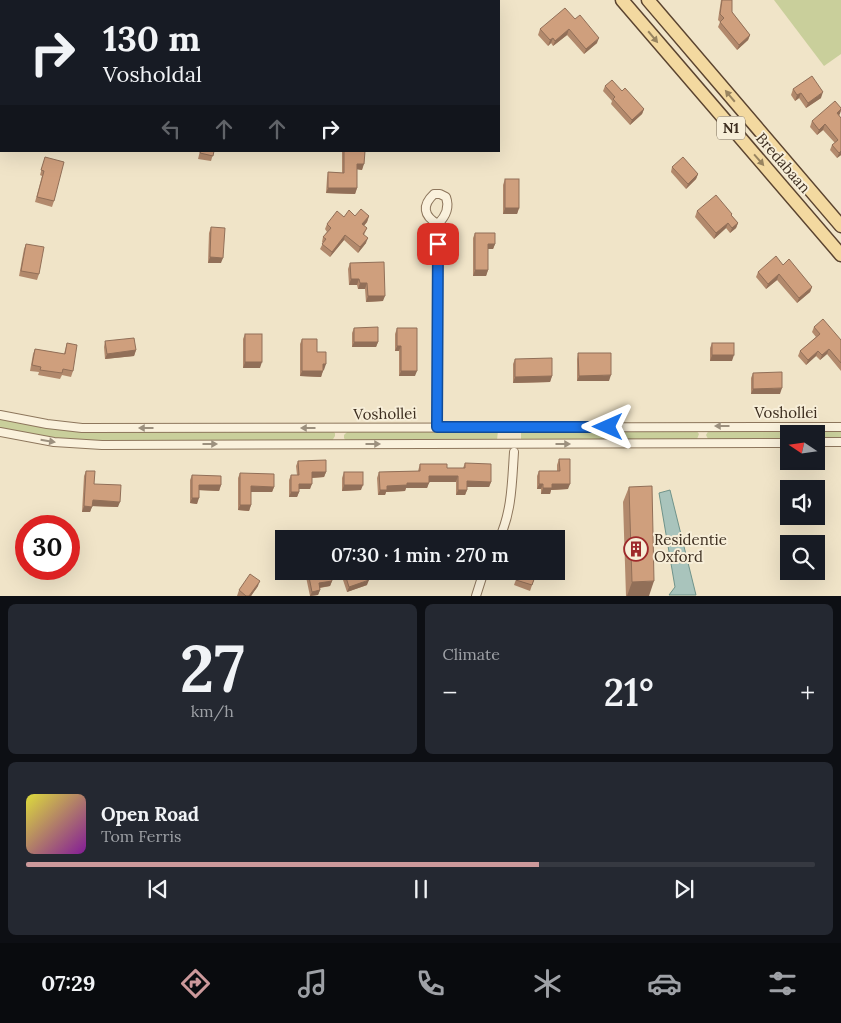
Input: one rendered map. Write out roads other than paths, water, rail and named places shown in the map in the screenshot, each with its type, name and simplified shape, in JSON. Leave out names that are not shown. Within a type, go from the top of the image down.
[{"type":"main road","name":"Bredabaan","points":[[622,0],[841,256]]},
{"type":"main road","name":"Bredabaan","points":[[648,0],[841,226]]},
{"type":"street","points":[[437,427],[438,224]]},
{"type":"street","name":"Voshollei","points":[[0,415],[47,424],[82,428],[841,427]]},
{"type":"street","points":[[702,426],[702,443]]},
{"type":"street","name":"Voshollei","points":[[339,428],[339,444]]},
{"type":"street","name":"Voshollei","points":[[0,432],[54,442],[86,444],[780,443]]},
{"type":"street","name":"Voshollei","points":[[825,442],[841,442]]},
{"type":"street","points":[[503,530],[512,494],[514,452]]},
{"type":"street","points":[[476,596],[481,580]]},
{"type":"water","points":[[670,490],[696,595],[669,595],[675,587],[659,493]]},
{"type":"place","name":"Residentie Oxford","points":[[636,549]]}]
